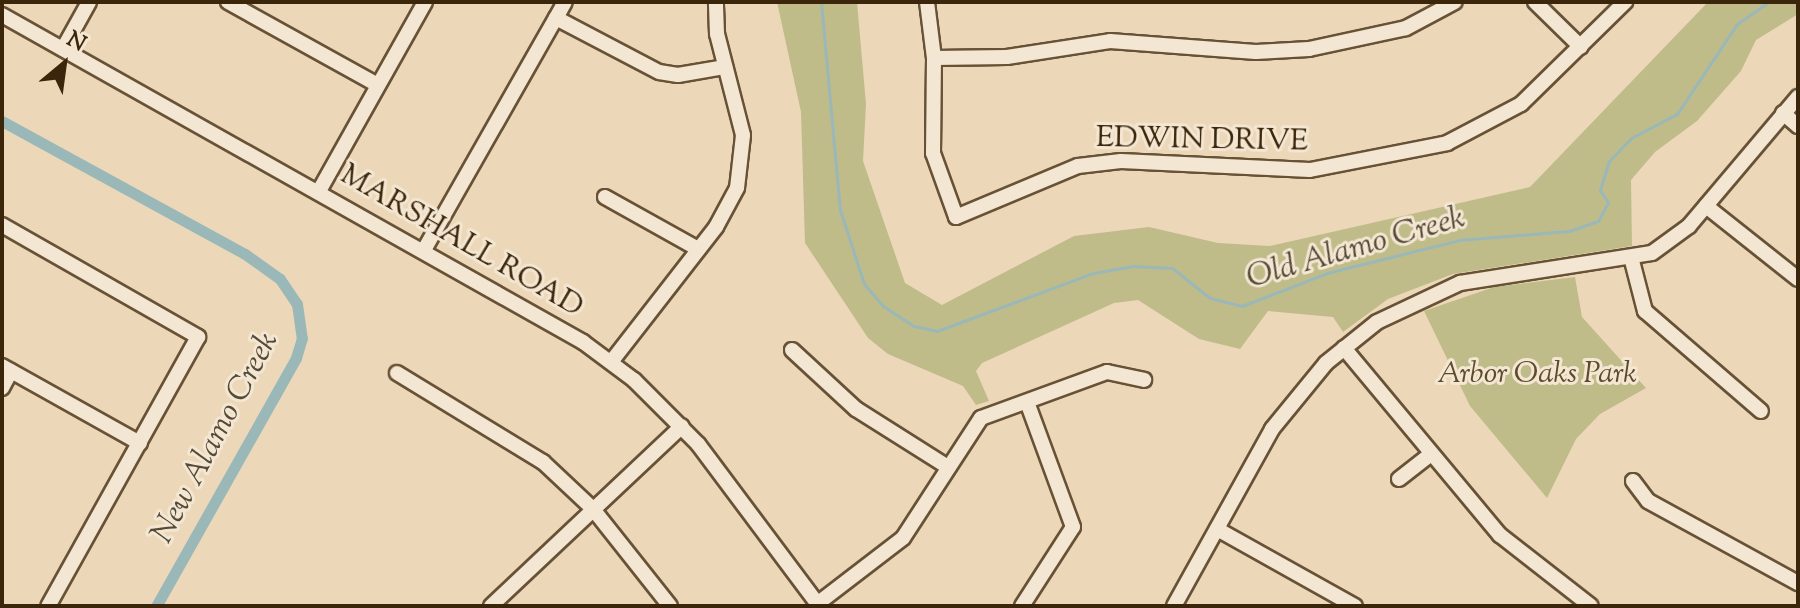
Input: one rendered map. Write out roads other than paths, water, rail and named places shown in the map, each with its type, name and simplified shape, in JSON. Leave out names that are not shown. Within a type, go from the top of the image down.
[{"type":"street","points":[[63,49],[89,2]]},
{"type":"street","points":[[228,2],[378,85]]},
{"type":"street","points":[[319,191],[425,2]]},
{"type":"street","points":[[424,250],[565,2]]},
{"type":"street","points":[[611,362],[727,209],[742,164],[743,135],[725,67],[716,2]]},
{"type":"street","name":"EDWIN DRIVE","points":[[927,2],[934,58],[933,153],[956,217],[1078,166],[1121,161],[1310,170],[1447,143],[1521,104],[1625,2]]},
{"type":"street","points":[[934,58],[1007,57],[1110,41],[1256,52],[1309,49],[1406,28],[1455,2]]},
{"type":"street","points":[[1535,2],[1581,47]]},
{"type":"street","name":"MARSHALL ROAD","points":[[2,15],[424,250],[611,362],[682,426],[818,605]]},
{"type":"street","points":[[556,18],[659,72],[725,67]]},
{"type":"street","points":[[1174,606],[1290,402],[1344,348],[1377,322],[1460,283],[1631,257],[1673,241],[1798,97]]},
{"type":"street","points":[[1783,113],[1798,126]]},
{"type":"street","points":[[605,197],[698,249]]},
{"type":"street","points":[[1706,206],[1798,279]]},
{"type":"street","points":[[2,225],[198,337],[48,606]]},
{"type":"street","points":[[1631,257],[1645,311],[1761,411]]},
{"type":"street","points":[[1344,348],[1508,543],[1591,606]]},
{"type":"street","points":[[792,350],[877,424],[946,466]]},
{"type":"street","points":[[2,388],[7,369],[140,443]]},
{"type":"street","points":[[818,605],[903,538],[946,466],[981,418],[1107,372],[1144,380]]},
{"type":"street","points":[[397,373],[512,438],[593,509],[670,606]]},
{"type":"street","points":[[1022,606],[1073,527],[1027,402]]},
{"type":"street","points":[[491,606],[682,426]]},
{"type":"street","points":[[1399,479],[1431,454]]},
{"type":"street","points":[[1633,481],[1648,501],[1798,583]]},
{"type":"street","points":[[1217,529],[1355,606]]},
{"type":"street","points":[[503,595],[514,606]]},
{"type":"waterway","name":"Old Alamo Creek","points":[[821,2],[840,210],[864,284],[883,306],[914,326],[937,331],[1093,273],[1133,266],[1172,268],[1210,298],[1242,306],[1327,273],[1459,240],[1569,231],[1598,221],[1608,202],[1600,190],[1609,161],[1631,138],[1677,114],[1737,24],[1768,2]]},
{"type":"waterway","name":"New Alamo Creek","points":[[2,121],[245,254],[280,279],[297,304],[302,338],[296,358],[156,606]]},
{"type":"park label","name":"Arbor Oaks Park","points":[[1537,375]]}]
